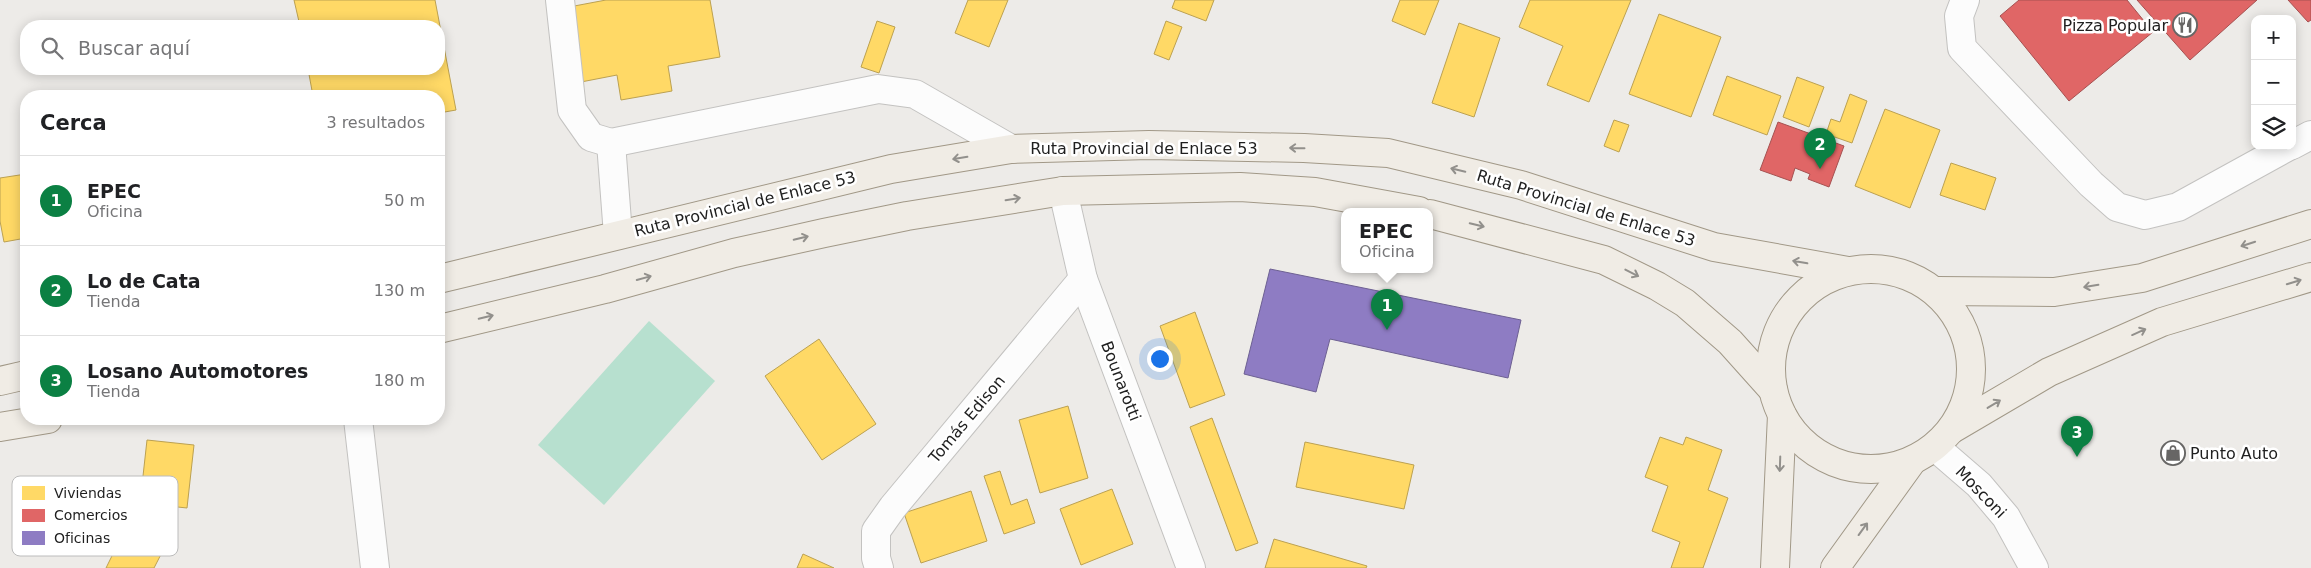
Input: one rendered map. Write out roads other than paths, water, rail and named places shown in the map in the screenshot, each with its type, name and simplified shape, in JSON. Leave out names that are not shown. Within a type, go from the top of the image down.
[{"type":"main road","name":"Ruta Provincial de Enlace 53","points":[[445,278],[892,169],[1011,149],[1150,145],[1304,148],[1388,154],[1522,185],[1714,247],[1848,271]]},
{"type":"main road","points":[[445,328],[604,289],[734,253],[824,233],[917,215],[1063,192],[1240,187],[1315,192],[1403,208]]},
{"type":"main road","points":[[1433,215],[1604,260],[1657,286],[1685,303],[1730,342],[1777,403],[1800,440],[1824,458],[1852,468],[1883,469],[1933,446],[2049,372],[2162,322],[2311,277]]},
{"type":"main road","points":[[1936,291],[2054,292],[2142,278],[2311,224]]},
{"type":"main road","points":[[1775,568],[1777,403],[1771,359],[1779,329],[1795,303],[1819,282],[1848,271],[1871,267],[1894,270],[1917,278],[1936,291],[1960,320],[1972,357],[1969,394],[1933,446],[1835,568]]},
{"type":"main road","points":[[0,381],[20,377]]},
{"type":"main road","points":[[0,427],[20,424]]},
{"type":"street","points":[[560,0],[572,110],[591,137],[611,143],[878,89],[915,94],[1011,149]]},
{"type":"street","points":[[1965,0],[1959,16],[1962,48],[2091,184],[2117,207],[2146,215],[2178,207],[2284,150]]},
{"type":"street","points":[[2296,143],[2311,135]]},
{"type":"street","points":[[611,143],[618,235]]},
{"type":"street","name":"Bounarotti","points":[[1063,192],[1083,279],[1191,568]]},
{"type":"street","name":"Tomás Edison","points":[[879,568],[876,558],[876,531],[893,507],[1083,279]]},
{"type":"street","points":[[359,425],[375,568]]},
{"type":"street","name":"Mosconi","points":[[1933,446],[1979,485],[2006,517],[2034,568]]},
{"type":"place","name":"Pizza Popular","points":[[2185,25]]},
{"type":"place","name":"Lo de Cata","points":[[1820,169]]},
{"type":"place","name":"EPEC","points":[[1387,330]]},
{"type":"place","name":"Punto Auto","points":[[2173,453]]},
{"type":"place","name":"Losano Automotores","points":[[2077,457]]}]
